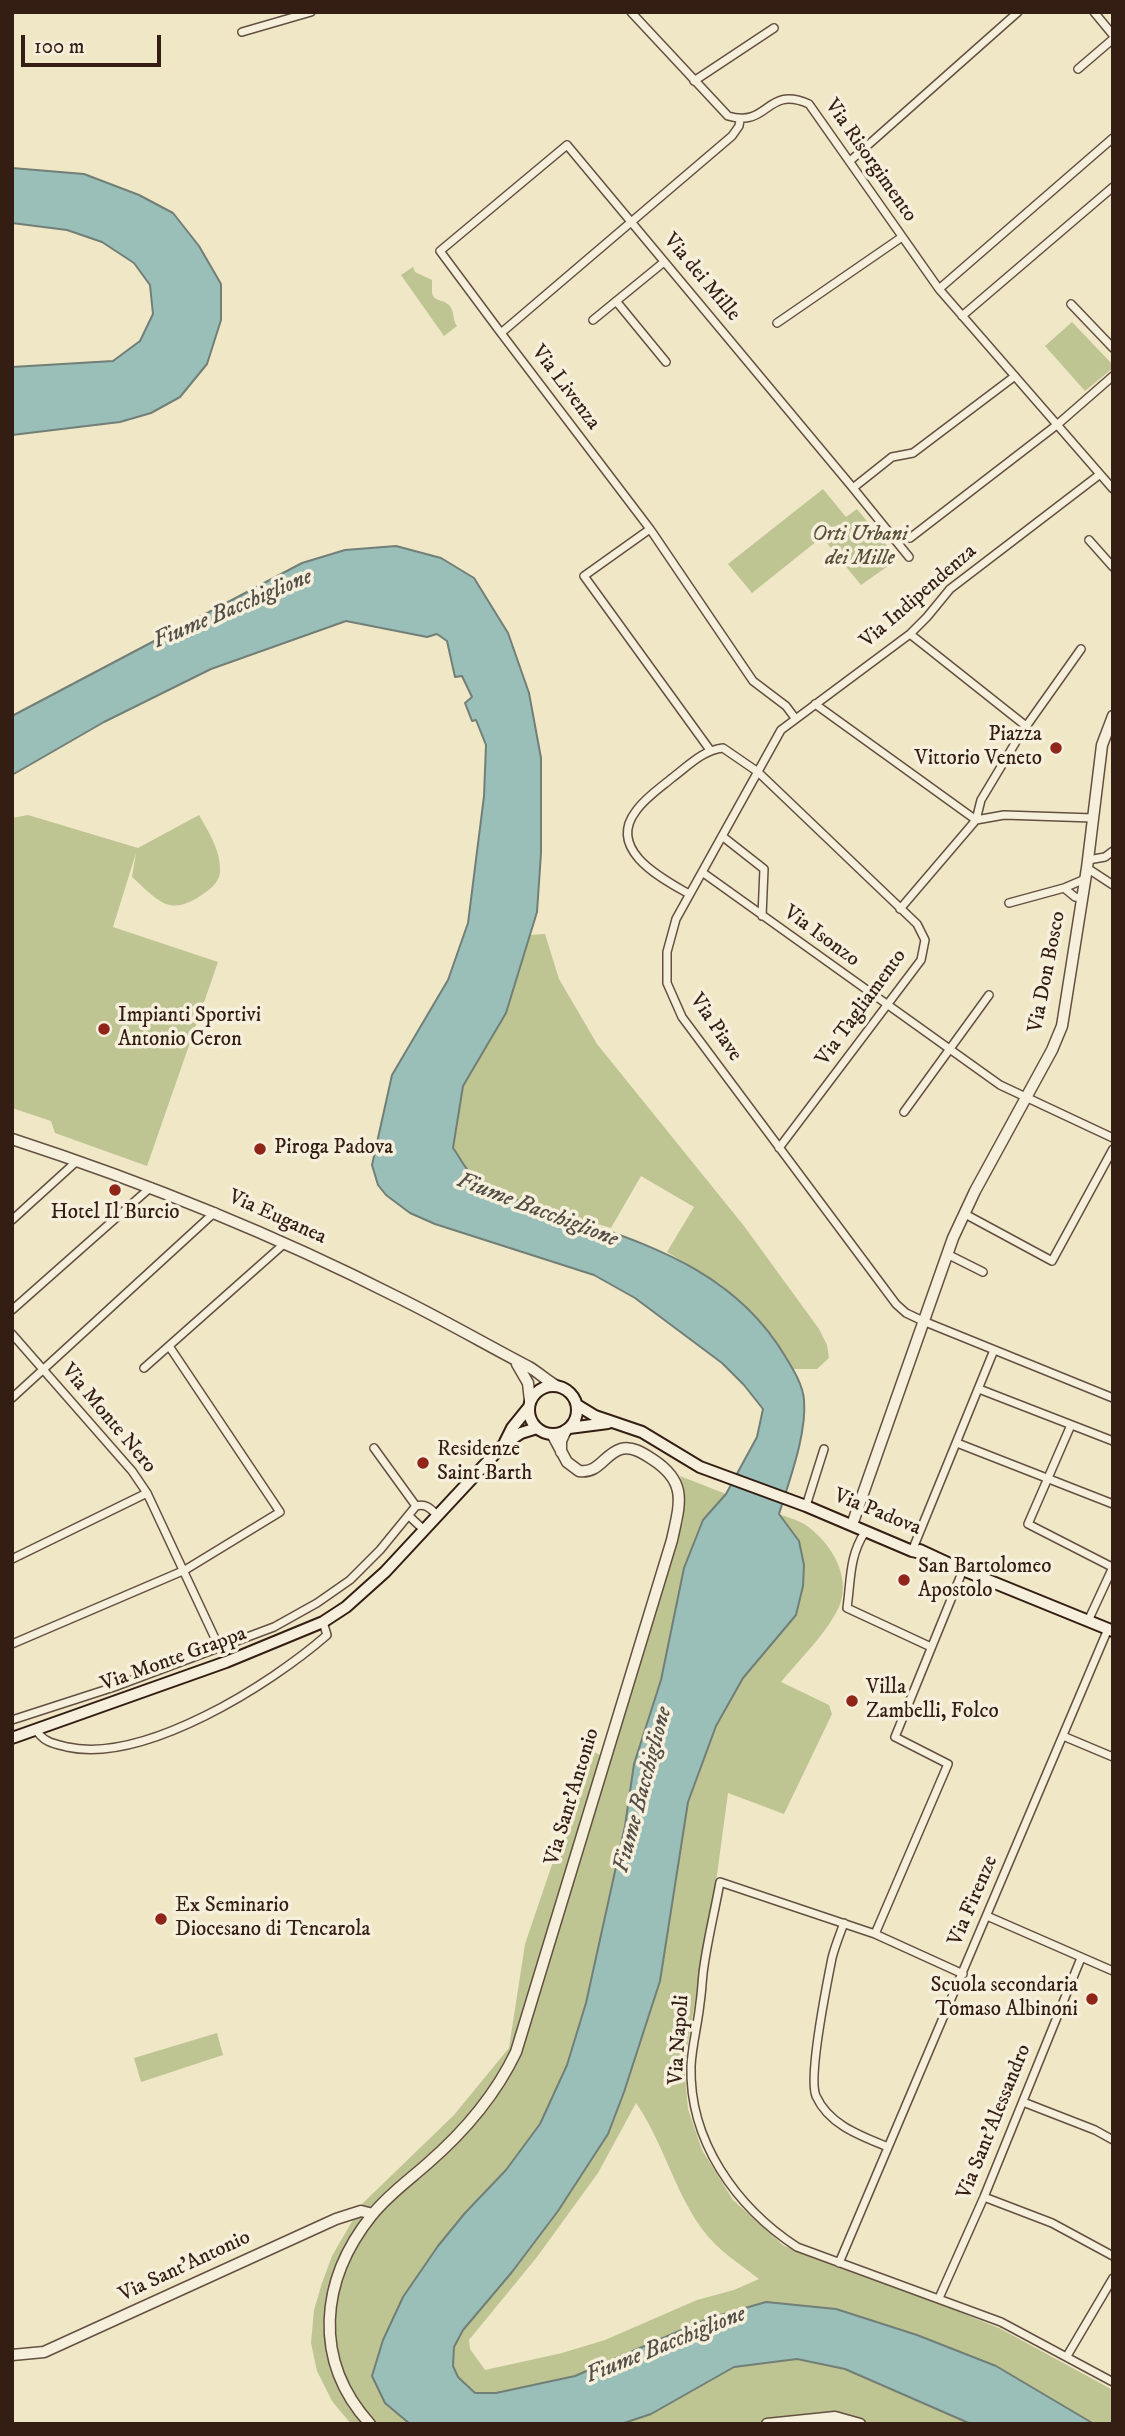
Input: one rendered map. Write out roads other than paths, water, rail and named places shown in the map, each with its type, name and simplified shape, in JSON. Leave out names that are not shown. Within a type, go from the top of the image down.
[{"type":"main road","points":[[552,1434],[537,1428],[530,1419],[530,1404],[540,1389],[555,1385]]},
{"type":"main road","name":"Via Euganea","points":[[555,1385],[571,1394],[577,1405],[612,1422],[642,1432],[700,1467],[806,1506]]},
{"type":"main road","name":"Via Monte Grappa","points":[[13,1737],[226,1662],[323,1622],[365,1591],[438,1516],[504,1444],[530,1404]]},
{"type":"main road","points":[[568,1429],[576,1418],[577,1405]]},
{"type":"main road","name":"Via Euganea","points":[[552,1434],[612,1422]]},
{"type":"main road","name":"Via Monte Grappa","points":[[504,1444],[521,1433],[537,1428]]},
{"type":"main road","name":"Via Padova","points":[[806,1506],[827,1511],[914,1546],[963,1570],[1110,1630]]},
{"type":"main road","name":"Via Padova","points":[[806,1506],[912,1551],[926,1554]]},
{"type":"street","points":[[242,32],[311,12]]},
{"type":"street","points":[[501,333],[732,136],[739,125],[740,120],[728,116],[631,12]]},
{"type":"street","points":[[850,161],[1018,12]]},
{"type":"street","points":[[1079,69],[1113,37],[1094,12]]},
{"type":"street","points":[[694,81],[774,28]]},
{"type":"street","name":"Via Risorgimento","points":[[740,120],[753,118],[776,101],[795,98],[809,104],[939,289],[1113,489]]},
{"type":"street","points":[[939,289],[1113,138]]},
{"type":"street","name":"Via dei Mille","points":[[501,333],[440,251],[567,145],[909,557]]},
{"type":"street","points":[[962,316],[1113,187]]},
{"type":"street","points":[[777,323],[902,237]]},
{"type":"street","points":[[593,320],[664,262]]},
{"type":"street","points":[[615,301],[666,362]]},
{"type":"street","points":[[1071,304],[1113,348]]},
{"type":"street","name":"Via Livenza","points":[[501,333],[650,530],[753,681],[786,706],[795,718]]},
{"type":"street","points":[[853,488],[892,457],[913,453],[1015,376]]},
{"type":"street","points":[[910,538],[1111,382]]},
{"type":"street","name":"Via Indipendenza","points":[[795,718],[910,634],[950,589],[1099,475]]},
{"type":"street","points":[[650,530],[584,576],[710,750],[642,804],[629,823],[631,847],[640,861],[652,872],[689,894]]},
{"type":"street","points":[[1089,540],[1113,567]]},
{"type":"street","points":[[910,634],[1026,726]]},
{"type":"street","points":[[900,909],[976,820],[981,800],[1026,726],[1081,649]]},
{"type":"street","points":[[815,704],[976,820],[1004,814],[1093,818]]},
{"type":"street","name":"Via Don Bosco","points":[[853,1522],[947,1254],[975,1191],[1062,1026],[1102,745],[1113,716]]},
{"type":"street","name":"Via Piave","points":[[795,718],[781,730],[677,919],[667,952],[667,983],[682,1017],[896,1304],[906,1313],[1113,1398]]},
{"type":"street","name":"Via Tagliamento","points":[[710,750],[723,748],[758,772],[917,924],[925,940],[921,960],[779,1148]]},
{"type":"street","points":[[723,836],[766,873],[762,916]]},
{"type":"street","points":[[1113,851],[1087,864],[1113,885]]},
{"type":"street","name":"Via Isonzo","points":[[702,872],[1000,1085],[1113,1138]]},
{"type":"street","points":[[1009,903],[1064,888],[1077,880],[1085,879]]},
{"type":"street","points":[[1064,888],[1075,897],[1082,898]]},
{"type":"street","points":[[904,1112],[989,995]]},
{"type":"street","name":"Via Euganea","points":[[12,1139],[152,1186],[286,1242],[456,1326],[514,1361],[529,1367],[555,1385]]},
{"type":"street","points":[[965,1214],[1052,1261],[1113,1149]]},
{"type":"street","points":[[12,1220],[77,1161]]},
{"type":"street","points":[[12,1310],[152,1186]]},
{"type":"street","points":[[12,1398],[215,1212]]},
{"type":"street","points":[[144,1368],[286,1242]]},
{"type":"street","points":[[947,1254],[983,1272]]},
{"type":"street","name":"Via Monte Nero","points":[[12,1334],[132,1471],[147,1493],[220,1648]]},
{"type":"street","points":[[12,1644],[184,1570],[280,1512],[169,1346]]},
{"type":"street","points":[[914,1546],[994,1350]]},
{"type":"street","points":[[514,1361],[524,1372],[530,1404]]},
{"type":"street","points":[[979,1389],[1113,1441]]},
{"type":"street","points":[[1071,1425],[1028,1524],[1113,1567],[1088,1621]]},
{"type":"street","points":[[561,1452],[561,1441],[568,1429]]},
{"type":"street","name":"Via Sant'Antonio","points":[[369,2424],[336,2370],[328,2337],[335,2286],[356,2237],[373,2214],[465,2128],[505,2075],[516,2052],[671,1540],[679,1500],[678,1486],[673,1475],[633,1449],[621,1449],[593,1470],[586,1472],[572,1468],[552,1434]]},
{"type":"street","points":[[957,1443],[1113,1504]]},
{"type":"street","points":[[374,1448],[416,1506],[422,1504],[438,1516]]},
{"type":"street","points":[[806,1506],[824,1449]]},
{"type":"street","points":[[12,1559],[147,1493]]},
{"type":"street","name":"Via Monte Grappa","points":[[12,1720],[131,1680],[274,1627],[350,1580],[416,1506]]},
{"type":"street","points":[[409,1516],[424,1530]]},
{"type":"street","name":"Via Padova","points":[[865,1532],[851,1559],[846,1608],[931,1647]]},
{"type":"street","points":[[875,1934],[948,1764],[895,1737],[963,1570]]},
{"type":"street","name":"Via Monte Grappa","points":[[36,1730],[39,1736],[52,1743],[86,1749],[129,1744],[170,1731],[220,1708],[273,1676],[327,1635],[323,1622]]},
{"type":"street","name":"Via Firenze","points":[[839,2263],[1110,1630]]},
{"type":"street","points":[[131,1680],[136,1694]]},
{"type":"street","points":[[1063,1735],[1113,1757]]},
{"type":"street","name":"Via Napoli","points":[[963,1974],[875,1934],[720,1882],[704,1966],[691,2066],[695,2108],[708,2148],[738,2195],[788,2241],[815,2255],[1001,2322],[1113,2382]]},
{"type":"street","points":[[987,1916],[1113,1971]]},
{"type":"street","points":[[844,1923],[832,1957],[814,2075],[816,2095],[832,2119],[853,2132],[888,2147]]},
{"type":"street","name":"Via Sant'Alessandro","points":[[939,2298],[984,2197],[1081,1958]]},
{"type":"street","points":[[1023,2102],[1095,2130],[1113,2140]]},
{"type":"street","points":[[984,2197],[1052,2223],[1113,2256]]},
{"type":"street","name":"Via Sant'Antonio","points":[[12,2355],[44,2352],[336,2219],[361,2211],[373,2214]]},
{"type":"street","points":[[1067,2356],[1113,2278]]},
{"type":"street","points":[[767,2424],[835,2417],[860,2424]]},
{"type":"water","points":[[12,168],[84,174],[139,195],[173,213],[199,246],[221,284],[221,320],[207,364],[180,397],[151,413],[120,422],[12,435],[12,367],[113,361],[140,341],[153,314],[150,285],[134,263],[102,242],[67,230],[12,223]]},
{"type":"water","name":"Fiume Bacchiglione","points":[[396,546],[441,558],[474,578],[508,633],[529,693],[541,758],[541,853],[537,912],[506,1013],[463,1086],[453,1148],[471,1174],[494,1190],[643,1244],[671,1256],[722,1287],[746,1307],[766,1329],[794,1372],[804,1400],[800,1442],[779,1514],[799,1541],[804,1565],[803,1586],[796,1615],[743,1678],[716,1726],[688,1802],[660,1981],[624,2092],[608,2134],[558,2211],[512,2272],[463,2330],[454,2347],[453,2366],[458,2377],[475,2393],[496,2393],[575,2376],[707,2319],[766,2302],[836,2309],[917,2335],[996,2366],[1094,2424],[971,2424],[845,2369],[797,2359],[734,2367],[651,2414],[621,2424],[410,2424],[385,2403],[372,2376],[383,2340],[403,2297],[438,2246],[506,2170],[540,2124],[567,2065],[586,2003],[625,1826],[634,1764],[661,1680],[684,1568],[703,1520],[726,1494],[757,1437],[763,1409],[722,1363],[635,1298],[594,1275],[435,1224],[410,1213],[386,1195],[378,1185],[372,1165],[392,1075],[448,980],[468,923],[484,796],[486,745],[476,720],[472,721],[465,703],[472,697],[462,676],[455,677],[447,641],[437,634],[427,637],[346,621],[211,669],[104,722],[12,775],[12,716],[302,563],[345,550]]},
{"type":"place","name":"Piazza Vittorio Veneto","points":[[1056,748]]},
{"type":"place","name":"Impianti Sportivi Antonio Ceron","points":[[104,1029]]},
{"type":"place","name":"Piroga Padova","points":[[260,1149]]},
{"type":"place","name":"Hotel Il Burcio","points":[[115,1190]]},
{"type":"place","name":"Residenze Saint Barth","points":[[423,1463]]},
{"type":"place","name":"San Bartolomeo Apostolo","points":[[904,1580]]},
{"type":"place","name":"Villa Zambelli, Folco","points":[[852,1701]]},
{"type":"place","name":"Ex Seminario Diocesano di Tencarola","points":[[161,1919]]},
{"type":"place","name":"Scuola secondaria Tomaso Albinoni","points":[[1092,1999]]},
{"type":"park label","name":"Orti Urbani dei Mille","points":[[860,548]]}]
